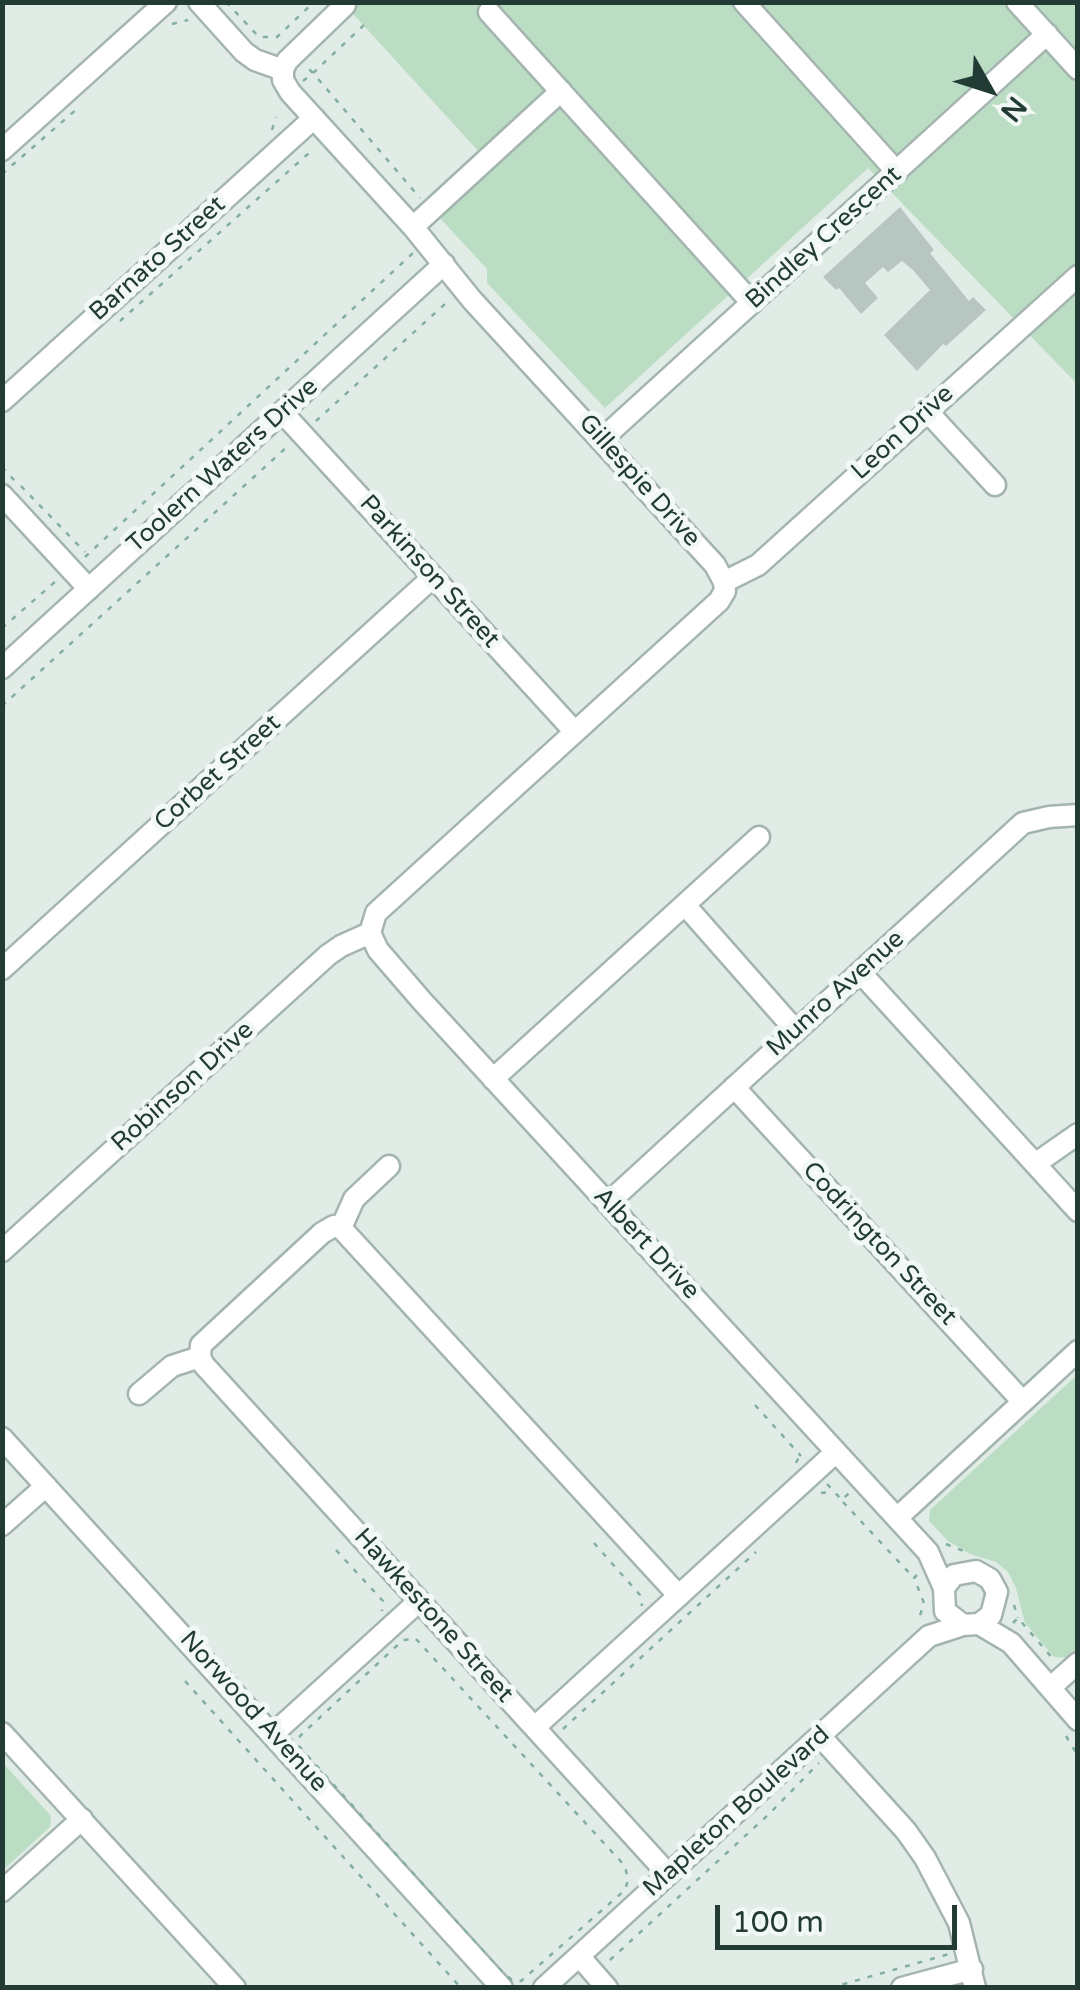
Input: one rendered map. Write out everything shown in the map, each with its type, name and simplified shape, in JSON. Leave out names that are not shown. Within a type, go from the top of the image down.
[{"type":"street","points":[[2,150],[166,2]]},
{"type":"street","points":[[744,2],[897,172]]},
{"type":"street","points":[[1017,2],[1078,69]]},
{"type":"street","points":[[194,11],[255,60],[282,70],[293,53],[346,5]]},
{"type":"street","points":[[489,12],[752,303]]},
{"type":"street","name":"Bindley Crescent","points":[[601,440],[1047,34]]},
{"type":"street","name":"Gillespie Drive","points":[[282,70],[290,92],[715,565],[724,582]]},
{"type":"street","points":[[420,234],[431,210],[561,92]]},
{"type":"street","name":"Barnato Street","points":[[2,401],[314,118]]},
{"type":"street","name":"Toolern Waters Drive","points":[[2,668],[444,264]]},
{"type":"street","name":"Leon Drive","points":[[724,582],[758,565],[1078,276]]},
{"type":"street","points":[[928,411],[996,485]]},
{"type":"street","name":"Parkinson Street","points":[[282,412],[575,732]]},
{"type":"street","points":[[2,495],[89,589]]},
{"type":"street","name":"Corbet Street","points":[[2,969],[433,576]]},
{"type":"street","points":[[370,933],[376,913],[719,601],[724,582]]},
{"type":"street","name":"Munro Avenue","points":[[608,1202],[1023,824],[1049,816],[1078,815]]},
{"type":"street","points":[[493,1078],[759,837]]},
{"type":"street","points":[[684,905],[796,1031]]},
{"type":"street","name":"Albert Drive","points":[[370,933],[378,950],[493,1078],[928,1552],[964,1571]]},
{"type":"street","name":"Robinson Drive","points":[[2,1251],[328,955],[370,933]]},
{"type":"street","points":[[860,972],[1078,1210]]},
{"type":"street","name":"Codrington Street","points":[[734,1087],[1024,1402]]},
{"type":"street","points":[[1035,1164],[1078,1134]]},
{"type":"street","points":[[341,1228],[354,1199],[389,1166]]},
{"type":"street","points":[[139,1394],[172,1366],[200,1357],[206,1338],[322,1232],[334,1226],[341,1228],[679,1596]]},
{"type":"street","points":[[897,1518],[1078,1351]]},
{"type":"street","name":"Hawkestone Street","points":[[200,1357],[668,1874]]},
{"type":"street","name":"Norwood Avenue","points":[[2,1438],[502,1988]]},
{"type":"street","points":[[535,1727],[836,1452]]},
{"type":"street","points":[[2,1526],[46,1486]]},
{"type":"street","name":"Albert Drive","points":[[928,1552],[943,1596]]},
{"type":"street","points":[[971,1624],[992,1615],[997,1592],[990,1578],[976,1571],[964,1571],[954,1575],[943,1596],[950,1617],[1011,1643]]},
{"type":"street","name":"Mapleton Boulevard","points":[[935,1634],[943,1596]]},
{"type":"street","points":[[273,1734],[419,1600]]},
{"type":"street","points":[[996,1604],[1011,1643],[1078,1720]]},
{"type":"street","name":"Mapleton Boulevard","points":[[544,1988],[935,1634],[971,1624]]},
{"type":"street","points":[[1050,1687],[1078,1663]]},
{"type":"street","points":[[2,1733],[235,1988]]},
{"type":"street","points":[[820,1736],[906,1831],[959,1923],[966,1977],[902,1988]]},
{"type":"street","points":[[2,1892],[82,1820]]},
{"type":"street","points":[[579,1956],[601,1980]]},
{"type":"path","points":[[226,2],[258,38],[276,37],[314,2]]},
{"type":"path","points":[[169,25],[194,11]]},
{"type":"path","points":[[364,26],[313,72],[431,210]]},
{"type":"path","points":[[2,174],[81,105]]},
{"type":"path","points":[[120,321],[309,153]]},
{"type":"path","points":[[2,628],[87,554],[420,234]]},
{"type":"path","points":[[2,706],[444,304]]},
{"type":"path","points":[[2,468],[87,554]]},
{"type":"path","points":[[794,1469],[800,1455]]},
{"type":"path","points":[[821,1492],[834,1492]]},
{"type":"path","points":[[842,1500],[914,1578]]},
{"type":"path","points":[[594,1543],[640,1595],[642,1607],[636,1611]]},
{"type":"path","points":[[559,1736],[763,1546]]},
{"type":"path","points":[[336,1550],[383,1601],[382,1614]]},
{"type":"path","points":[[416,1639],[625,1866],[628,1880],[625,1890],[532,1974],[513,1981],[299,1746],[300,1736],[403,1640],[416,1639]]},
{"type":"path","points":[[186,1681],[462,1988]]},
{"type":"path","points":[[601,1980],[820,1762]]},
{"type":"path","points":[[830,1988],[949,1954],[966,1977]]},
{"type":"green space","points":[[343,3],[1077,3],[1077,384],[868,168],[605,408],[487,283],[487,269],[438,216],[492,166]]},
{"type":"green space","points":[[1077,1375],[1077,1651],[1070,1658],[1054,1657],[1025,1623],[1008,1572],[996,1562],[970,1554],[948,1541],[929,1521],[930,1510]]},
{"type":"green space","points":[[3,1763],[51,1816],[50,1827],[3,1870]]},
{"type":"building","points":[[900,207],[934,250],[930,253],[969,301],[973,297],[986,310],[946,346],[943,344],[917,371],[884,335],[930,290],[913,270],[902,261],[888,272],[883,267],[865,283],[878,298],[861,314],[839,288],[836,290],[823,277]]}]
